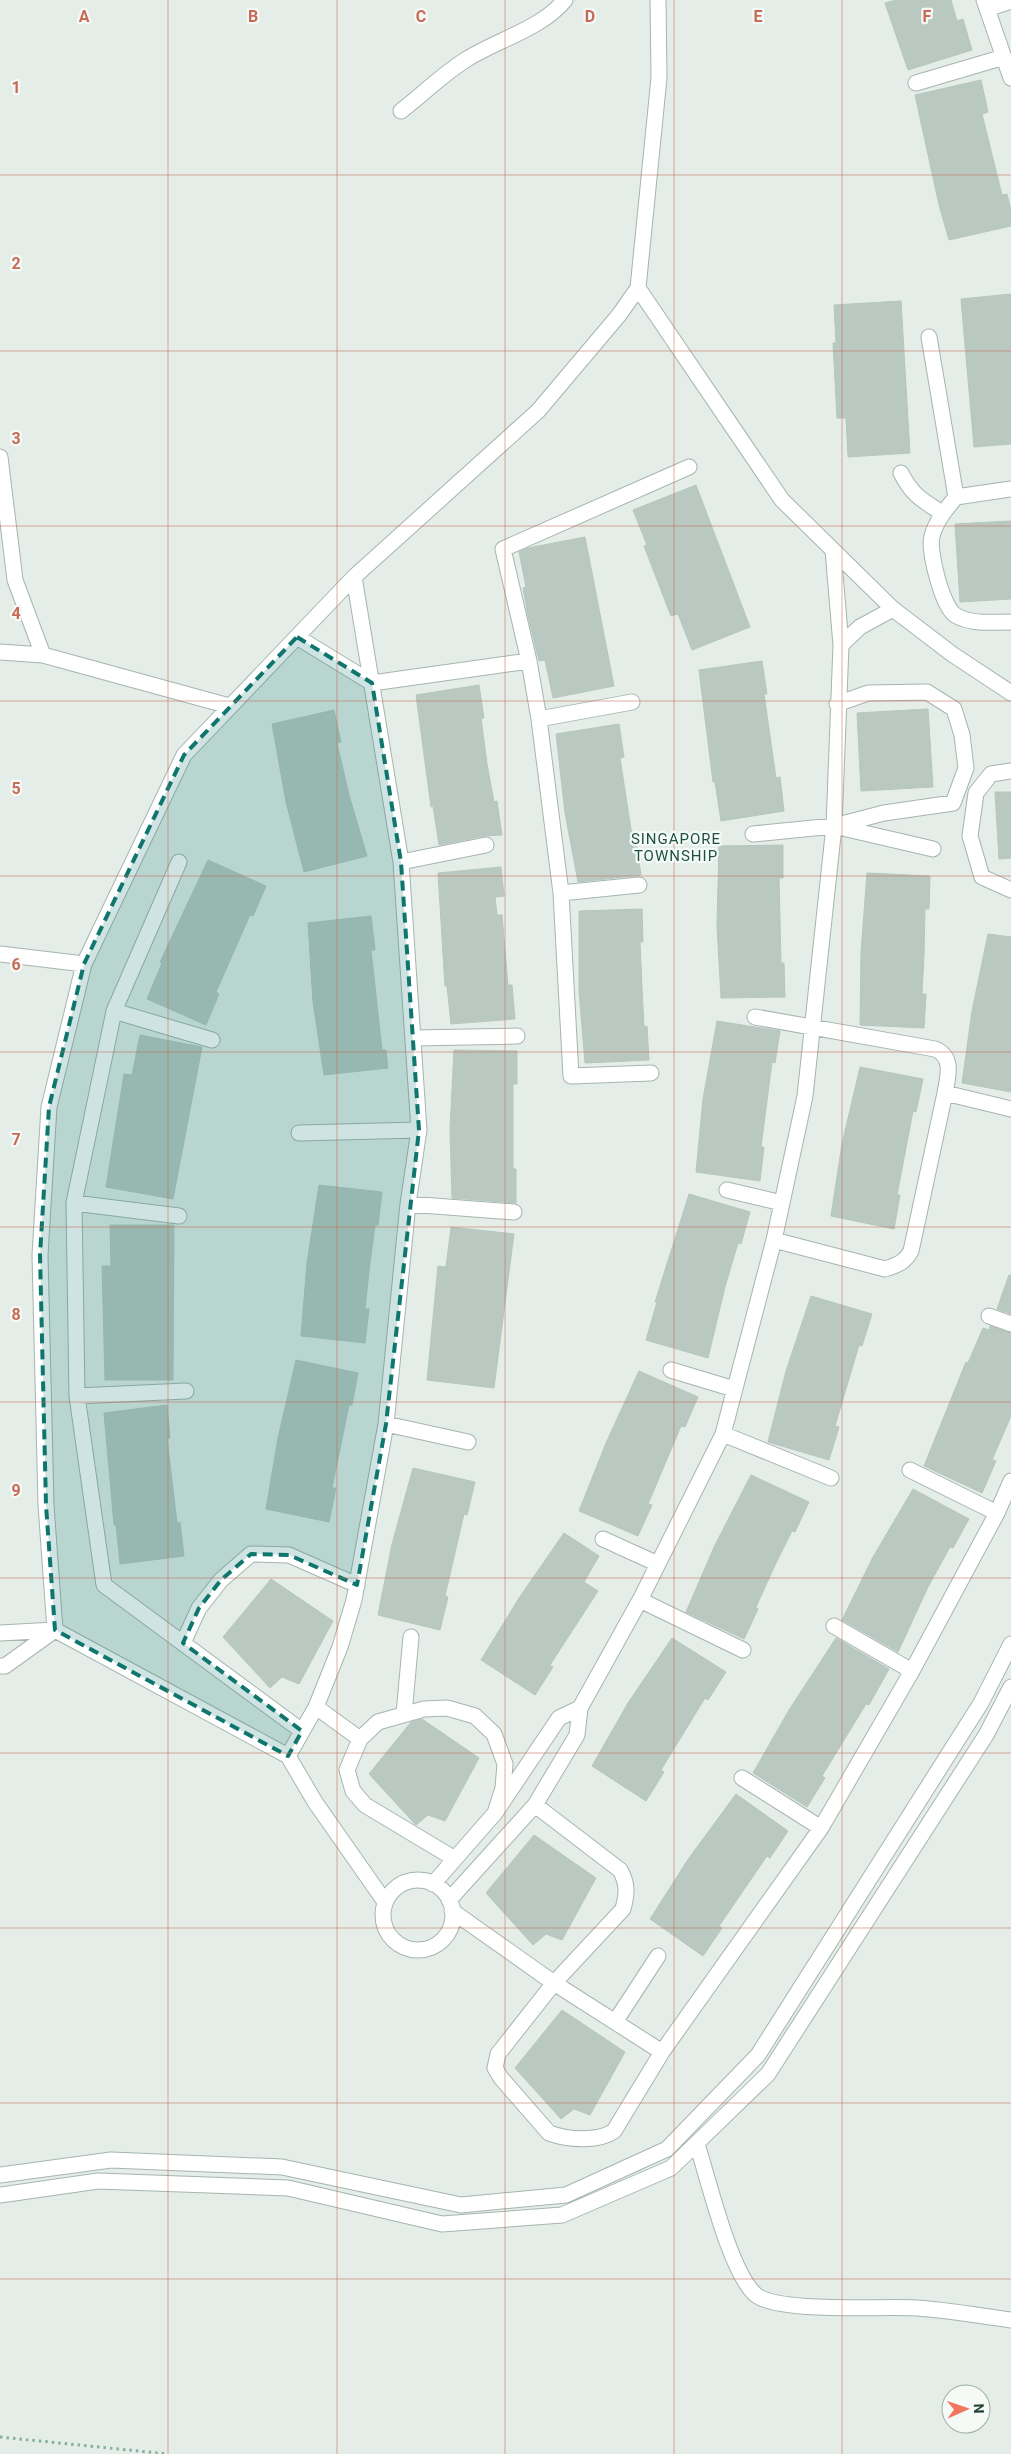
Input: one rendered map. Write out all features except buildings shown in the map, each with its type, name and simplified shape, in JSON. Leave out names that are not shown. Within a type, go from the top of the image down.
[{"type":"street","points":[[401,111],[467,59],[540,21],[558,8],[565,0]]},
{"type":"street","points":[[56,1630],[46,1505],[40,1255],[50,1107],[84,964],[184,755],[354,577],[538,411],[619,315],[638,288],[659,78],[658,0]]},
{"type":"street","points":[[1011,1],[986,4],[1011,78]]},
{"type":"street","points":[[916,83],[1004,57]]},
{"type":"street","points":[[638,288],[782,500],[893,610],[952,654],[1011,693]]},
{"type":"street","points":[[929,337],[956,497]]},
{"type":"street","points":[[0,457],[15,580],[43,655]]},
{"type":"street","points":[[651,1073],[570,1076],[561,894],[539,719],[529,660],[503,549],[689,467]]},
{"type":"street","points":[[901,473],[909,489],[918,498],[942,513]]},
{"type":"street","points":[[1011,489],[956,497],[942,513],[931,538],[938,587],[953,614],[973,622],[1011,622]]},
{"type":"street","points":[[451,1905],[534,1805],[576,1736],[580,1708],[640,1600],[723,1434],[774,1240],[806,1096],[834,826],[841,645],[833,550]]},
{"type":"street","points":[[288,1756],[316,1707],[340,1647],[357,1585],[386,1424],[408,1204],[419,1130],[401,862],[354,577]]},
{"type":"street","points":[[841,645],[860,627],[893,610]]},
{"type":"street","points":[[296,636],[372,683],[529,660]]},
{"type":"street","points":[[0,652],[43,655],[229,706]]},
{"type":"street","points":[[753,834],[834,826],[884,813],[918,810],[953,803],[966,768],[962,735],[954,709],[926,692],[868,694],[838,704]]},
{"type":"street","points":[[539,719],[632,702]]},
{"type":"street","points":[[1011,771],[992,774],[976,793],[970,836],[982,877],[1011,890]]},
{"type":"street","points":[[834,826],[933,849]]},
{"type":"street","points":[[401,862],[486,846]]},
{"type":"street","points":[[179,862],[114,1011],[74,1203],[77,1396],[104,1585],[302,1731]]},
{"type":"street","points":[[561,894],[639,885]]},
{"type":"street","points":[[0,954],[84,964]]},
{"type":"street","points":[[114,1011],[212,1040]]},
{"type":"street","points":[[755,1017],[813,1029],[935,1049],[944,1053],[949,1071],[911,1251],[906,1260],[897,1266],[885,1268],[774,1240]]},
{"type":"street","points":[[413,1038],[517,1036]]},
{"type":"street","points":[[945,1093],[1011,1109]]},
{"type":"street","points":[[299,1133],[419,1130]]},
{"type":"street","points":[[727,1190],[782,1203]]},
{"type":"street","points":[[74,1203],[179,1216]]},
{"type":"street","points":[[408,1204],[514,1212]]},
{"type":"street","points":[[988,1316],[1011,1324]]},
{"type":"street","points":[[671,1370],[734,1389]]},
{"type":"street","points":[[77,1396],[186,1392]]},
{"type":"street","points":[[386,1424],[468,1442]]},
{"type":"street","points":[[723,1434],[831,1478]]},
{"type":"street","points":[[910,1470],[997,1513]]},
{"type":"street","points":[[534,1805],[620,1870],[626,1880],[627,1893],[624,1909],[554,1983],[498,2054],[496,2068],[501,2078],[549,2133],[558,2136],[605,2137],[614,2131],[662,2052],[821,1828],[912,1671],[997,1513],[1011,1482]]},
{"type":"street","points":[[603,1539],[658,1564]]},
{"type":"street","points":[[183,1643],[199,1608],[221,1580],[251,1554],[289,1555],[357,1585]]},
{"type":"street","points":[[640,1600],[743,1650]]},
{"type":"street","points":[[834,1626],[912,1671]]},
{"type":"street","points":[[0,1666],[5,1666],[56,1630]]},
{"type":"street","points":[[0,1633],[56,1630],[288,1756],[315,1802],[386,1902]]},
{"type":"street","points":[[404,1714],[411,1637]]},
{"type":"street","points":[[0,2175],[111,2160],[282,2167],[461,2205],[566,2195],[667,2149],[758,2055],[981,1703],[1011,1644]]},
{"type":"street","points":[[0,2194],[98,2181],[288,2188],[442,2224],[451,2224],[562,2215],[671,2168],[768,2074],[980,1743],[1011,1688]]},
{"type":"street","points":[[316,1707],[360,1739]]},
{"type":"street","points":[[455,1859],[365,1805],[353,1792],[347,1770],[360,1739],[378,1722],[424,1709],[447,1708],[475,1716],[494,1734],[505,1764],[503,1788],[495,1813]]},
{"type":"street","points":[[433,1884],[495,1813],[559,1718],[580,1708]]},
{"type":"street","points":[[742,1778],[821,1828]]},
{"type":"street","points":[[422,1880],[433,1884],[443,1890],[451,1905],[452,1922],[448,1933],[441,1942],[431,1948],[419,1951],[403,1947],[389,1936],[384,1920],[386,1902],[391,1892],[411,1881],[422,1880]]},
{"type":"street","points":[[451,1905],[554,1983],[662,2052]]},
{"type":"street","points":[[615,2022],[658,1956]]},
{"type":"street","points":[[697,2144],[726,2238],[742,2277],[755,2294],[768,2301],[796,2306],[910,2308],[1011,2320]]},
{"type":"path","points":[[0,2437],[168,2454]]},
{"type":"highlighted area","points":[[297,637],[372,683],[401,862],[419,1130],[386,1424],[357,1585],[289,1555],[251,1554],[221,1580],[199,1608],[183,1643],[302,1731],[288,1756],[55,1630],[46,1505],[40,1255],[49,1107],[84,964],[184,755]]},
{"type":"district","name":"SINGAPORE TOWNSHIP","points":[[676,848]]}]
